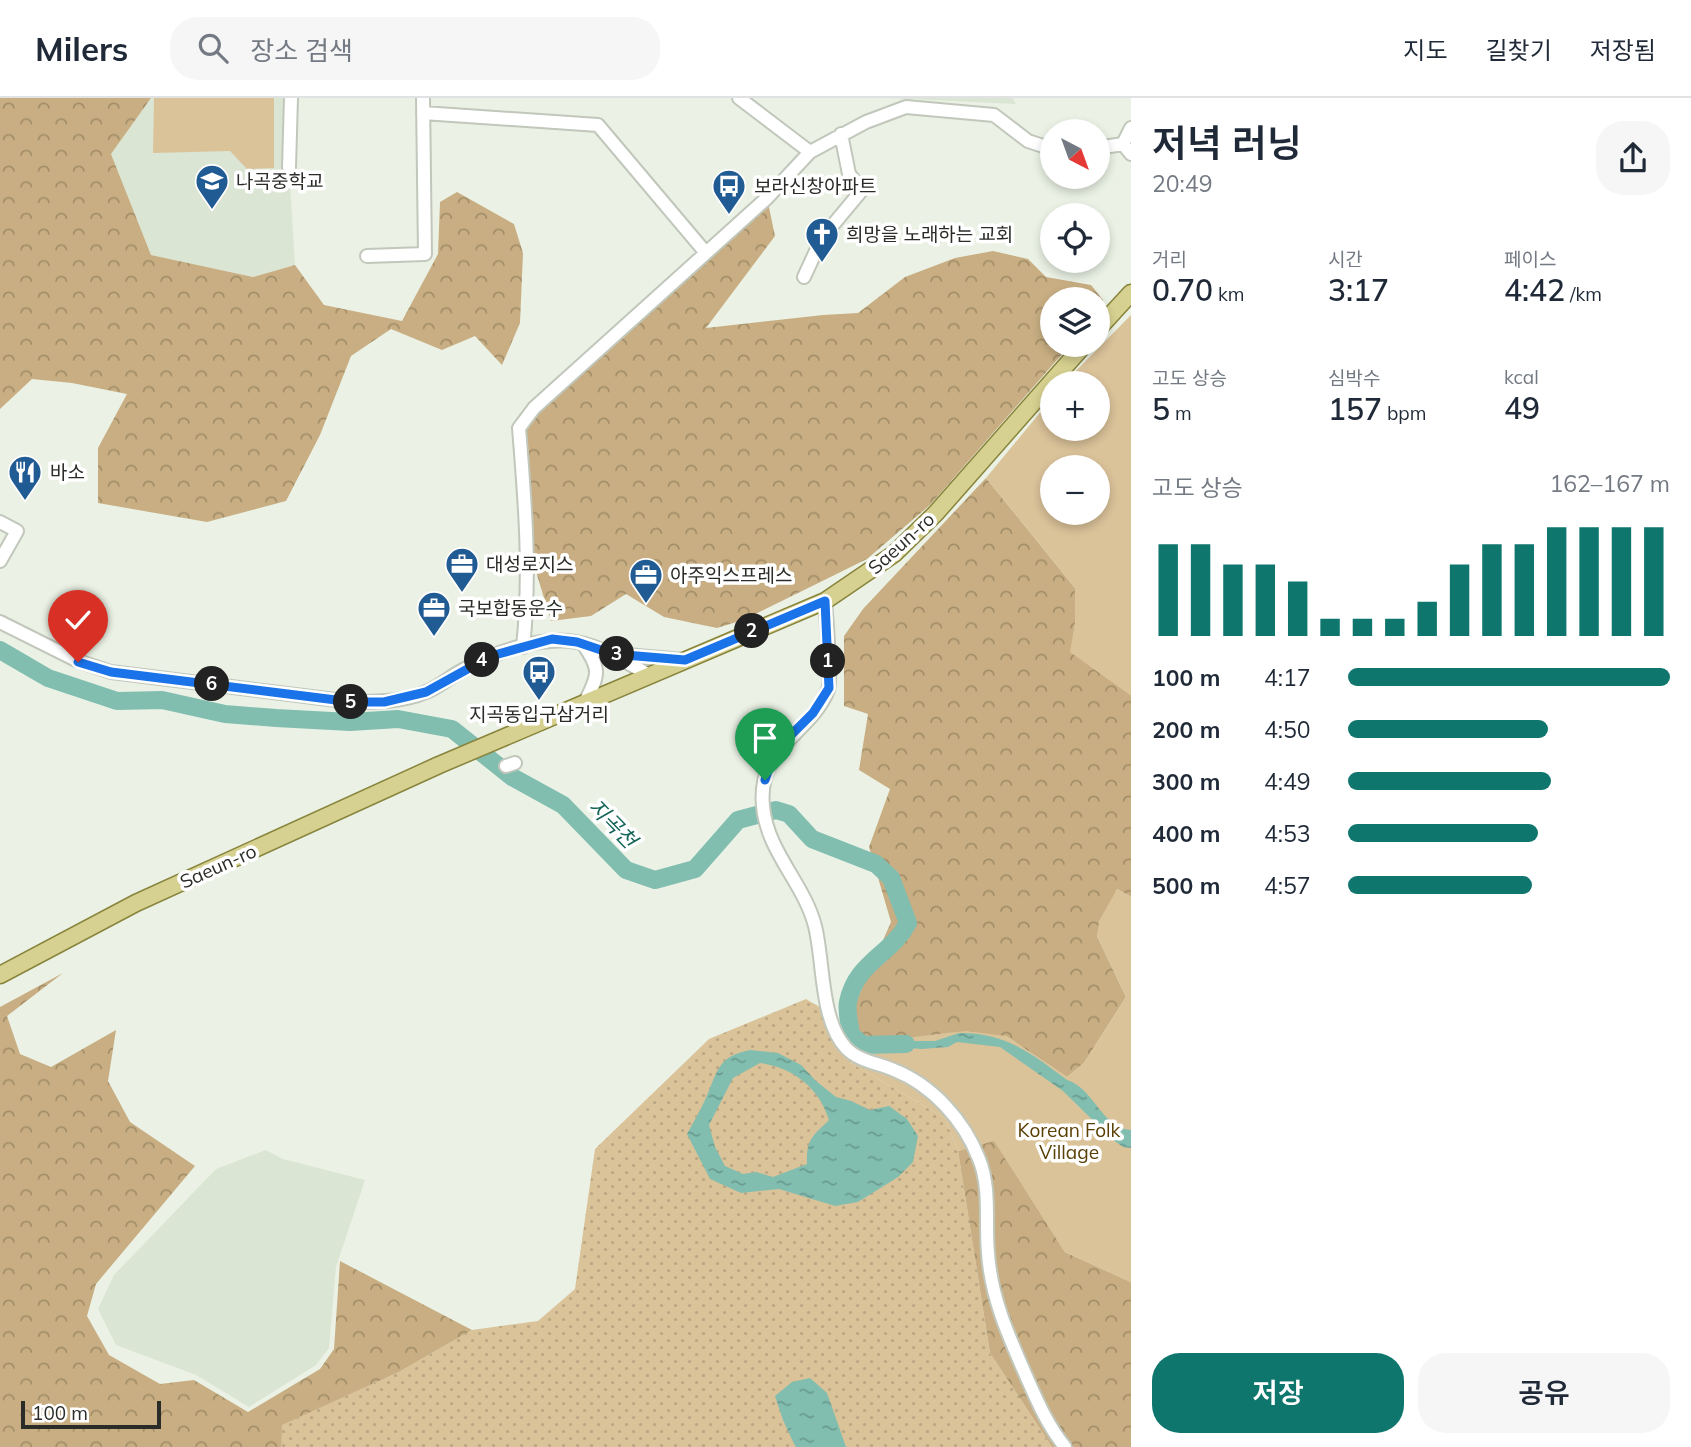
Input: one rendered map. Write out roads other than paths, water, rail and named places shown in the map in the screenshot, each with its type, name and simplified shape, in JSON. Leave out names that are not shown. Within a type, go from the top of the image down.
[{"type":"main road","points":[[1110,316],[1131,293]]},
{"type":"main road","name":"Saeun-ro","points":[[0,975],[136,903],[439,765],[825,601],[894,554],[936,513],[1073,357]]},
{"type":"street","points":[[289,167],[290,98]]},
{"type":"street","points":[[367,256],[425,254],[423,98]]},
{"type":"street","points":[[738,98],[810,152]]},
{"type":"street","points":[[523,647],[528,601],[528,545],[519,428],[534,408],[767,198],[810,152],[841,134],[906,107],[995,115],[1028,141],[1040,145]]},
{"type":"street","points":[[423,113],[598,125],[706,253]]},
{"type":"street","points":[[1127,149],[1131,128]]},
{"type":"street","points":[[804,277],[822,238],[862,190],[849,174],[841,134]]},
{"type":"street","points":[[0,522],[17,531],[0,561]]},
{"type":"street","points":[[825,601],[829,688],[813,713],[786,740],[772,760],[765,780],[762,805],[767,827],[814,925],[826,996],[836,1031],[845,1047],[856,1056],[919,1081],[935,1095],[963,1128],[980,1160],[985,1185],[992,1289],[1004,1327],[1050,1428],[1065,1447]]},
{"type":"street","points":[[0,622],[78,662],[111,672],[352,702],[384,702],[426,692],[491,656],[552,639],[582,643],[613,654],[649,675]]},
{"type":"street","points":[[582,643],[593,658],[597,675],[585,702]]},
{"type":"street","points":[[613,654],[685,660]]},
{"type":"water","points":[[959,1033],[990,1036],[1030,1053],[1076,1084],[1113,1123],[1131,1130],[1131,1148],[1123,1147],[1112,1139],[1063,1091],[1000,1047],[957,1042],[948,1047],[922,1049],[879,1046],[890,1041],[935,1041]]},
{"type":"water","points":[[750,1050],[778,1053],[801,1065],[836,1097],[870,1110],[889,1106],[907,1119],[918,1136],[913,1162],[898,1177],[858,1202],[835,1206],[779,1189],[741,1193],[710,1179],[687,1134],[720,1067],[730,1057]],"holes":[[[760,1063],[804,1081],[819,1098],[829,1120],[812,1139],[807,1164],[773,1177],[756,1172],[743,1174],[725,1166],[715,1147],[709,1125],[733,1078]]]},
{"type":"water","points":[[810,1378],[827,1393],[846,1447],[796,1447],[794,1444],[775,1396],[792,1382]]},
{"type":"waterway","name":"지곡천","points":[[0,650],[48,678],[117,701],[162,700],[225,714],[276,718],[350,722],[398,719],[452,729],[512,777],[563,805],[626,870],[655,880],[695,869],[738,820],[776,810],[789,814],[812,839],[876,864],[891,878],[908,923],[893,943],[858,977],[848,1002],[848,1014],[851,1035],[863,1045],[906,1044]]},
{"type":"place","name":"나곡중학교","points":[[212,211]]},
{"type":"place","name":"보라신창아파트","points":[[729,216]]},
{"type":"place","name":"희망을 노래하는 교회","points":[[822,264]]},
{"type":"place","name":"바소","points":[[25,502]]},
{"type":"place","name":"대성로지스","points":[[462,594]]},
{"type":"place","name":"아주익스프레스","points":[[646,605]]},
{"type":"place","name":"국보합동운수","points":[[434,638]]},
{"type":"place","name":"지곡동입구삼거리","points":[[539,702]]},
{"type":"park label","name":"Korean Folk Village","points":[[1069,1141]]}]
